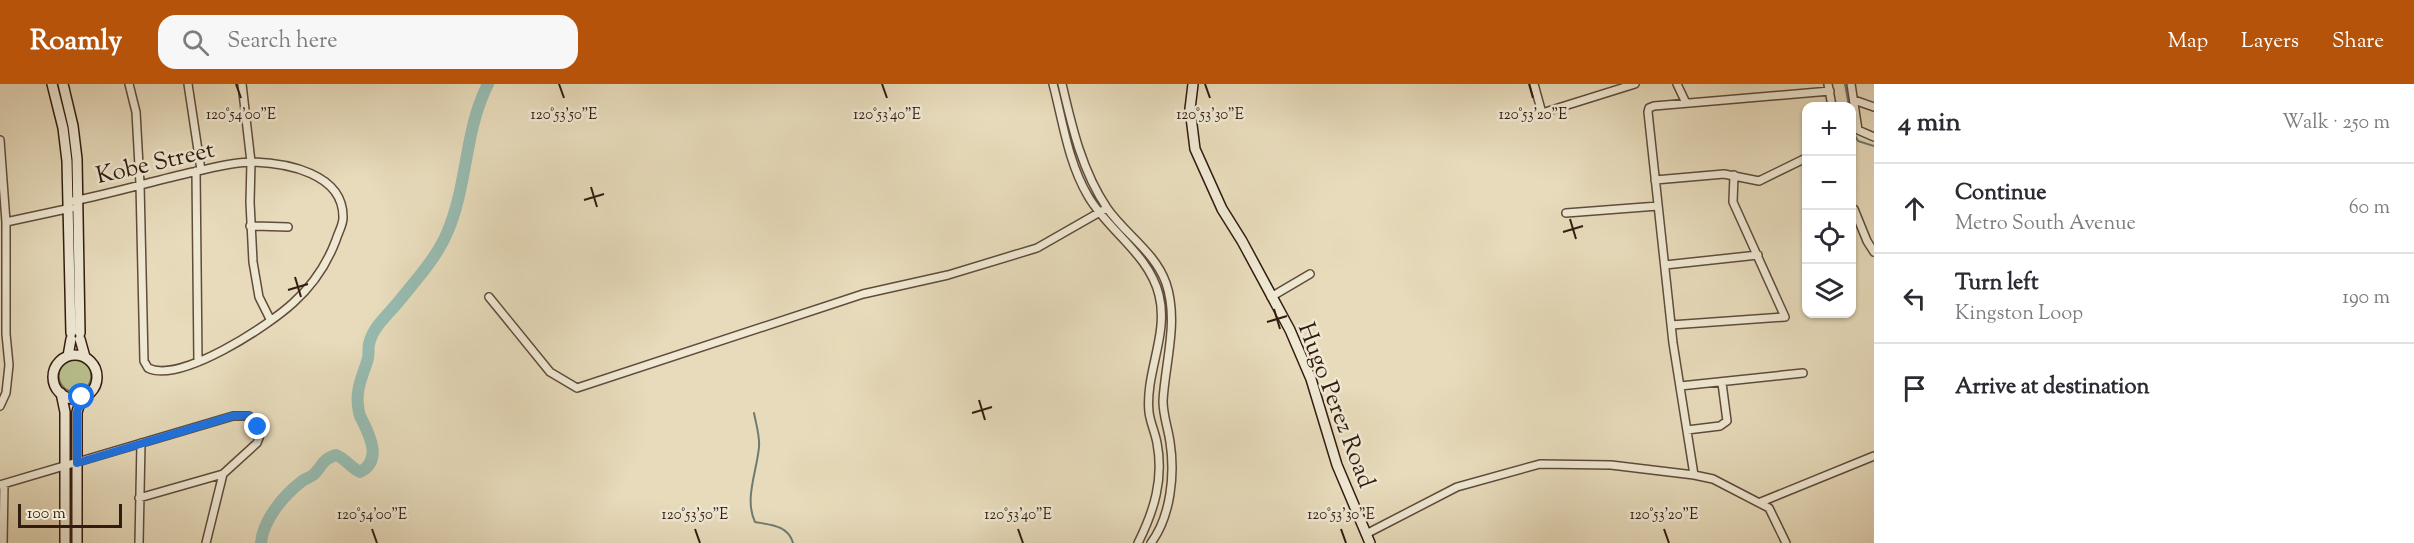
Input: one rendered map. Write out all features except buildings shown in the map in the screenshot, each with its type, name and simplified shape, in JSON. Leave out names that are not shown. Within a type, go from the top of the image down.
[{"type":"street","points":[[52,84],[64,139],[73,205],[76,336],[85,357],[94,366],[97,378],[92,390],[82,397],[71,398],[61,393]]},
{"type":"street","points":[[63,84],[74,126],[78,159],[73,205]]},
{"type":"street","points":[[129,84],[136,112],[140,184]]},
{"type":"street","points":[[188,84],[198,171],[198,362]]},
{"type":"street","points":[[242,84],[251,162],[250,226],[255,278],[260,297],[270,319]]},
{"type":"street","points":[[1053,84],[1071,158],[1087,195],[1100,214],[1139,257],[1159,295],[1162,319],[1149,411],[1157,444],[1160,477],[1153,512],[1138,543]]},
{"type":"street","points":[[1062,84],[1071,124],[1086,170],[1107,208],[1156,265],[1169,293],[1172,319],[1164,375],[1163,411],[1170,443],[1172,480],[1165,516],[1151,543]]},
{"type":"street","name":"Hugo Perez Road","points":[[1193,84],[1190,109],[1195,148],[1222,209],[1290,330],[1311,379],[1337,465],[1368,538]]},
{"type":"street","points":[[1534,84],[1542,113],[1635,84]]},
{"type":"street","points":[[1677,84],[1686,103]]},
{"type":"street","points":[[1851,84],[1858,130],[1874,137]]},
{"type":"street","points":[[1694,475],[1671,325],[1649,108],[1829,87],[1831,102]]},
{"type":"street","points":[[1854,100],[1874,107]]},
{"type":"street","points":[[0,140],[6,222],[6,334],[9,365],[6,393],[0,406]]},
{"type":"street","points":[[1655,180],[1724,174],[1759,181],[1802,160]]},
{"type":"street","name":"Kobe Street","points":[[6,222],[73,205],[140,184],[251,162],[302,169],[325,181],[339,198],[343,219],[330,257],[293,304],[219,354],[162,372],[148,368],[144,361],[140,184]]},
{"type":"street","points":[[1671,325],[1785,317],[1733,201],[1734,175]]},
{"type":"street","points":[[1566,213],[1658,206]]},
{"type":"street","points":[[489,297],[550,372],[577,388],[863,294],[948,275],[1037,248],[1107,208]]},
{"type":"street","points":[[1854,210],[1874,252]]},
{"type":"street","points":[[250,226],[288,227]]},
{"type":"street","points":[[1665,265],[1758,255]]},
{"type":"street","points":[[1271,297],[1310,274]]},
{"type":"street","points":[[1159,295],[1169,293]]},
{"type":"street","points":[[0,341],[6,334]]},
{"type":"street","points":[[68,356],[76,336]]},
{"type":"street","points":[[65,543],[65,411],[61,393],[54,381],[54,372],[60,361],[68,356],[85,357]]},
{"type":"street","points":[[1680,386],[1803,374]]},
{"type":"street","points":[[1687,430],[1720,426],[1727,421],[1722,383]]},
{"type":"street","points":[[76,543],[77,412],[82,397]]},
{"type":"street","points":[[2,540],[2,484],[233,416],[249,416],[258,427],[260,435],[257,443],[223,474],[139,498]]},
{"type":"street","points":[[139,543],[141,443]]},
{"type":"street","points":[[1761,502],[1874,456]]},
{"type":"street","points":[[1368,538],[1457,487],[1540,464],[1611,465],[1713,479],[1769,508],[1786,543]]},
{"type":"street","points":[[207,543],[223,474]]},
{"type":"green space","points":[[75,360],[87,364],[91,376],[87,388],[75,392],[63,388],[59,376],[63,364]]},
{"type":"waterway","points":[[261,543],[270,517],[281,501],[302,481],[313,475],[324,461],[336,455],[360,472],[371,460],[372,446],[360,416],[358,401],[369,344],[378,326],[426,268],[447,233],[459,196],[474,120],[488,84]]},
{"type":"waterway","points":[[1845,84],[1848,102]]},
{"type":"waterway","points":[[1856,138],[1858,141],[1874,146]]},
{"type":"waterway","points":[[754,413],[759,443],[751,494],[752,513],[755,522],[783,529],[791,537],[793,543]]},
{"type":"route","points":[[82,397],[77,412],[77,463],[242,414],[249,416],[258,427]]}]
